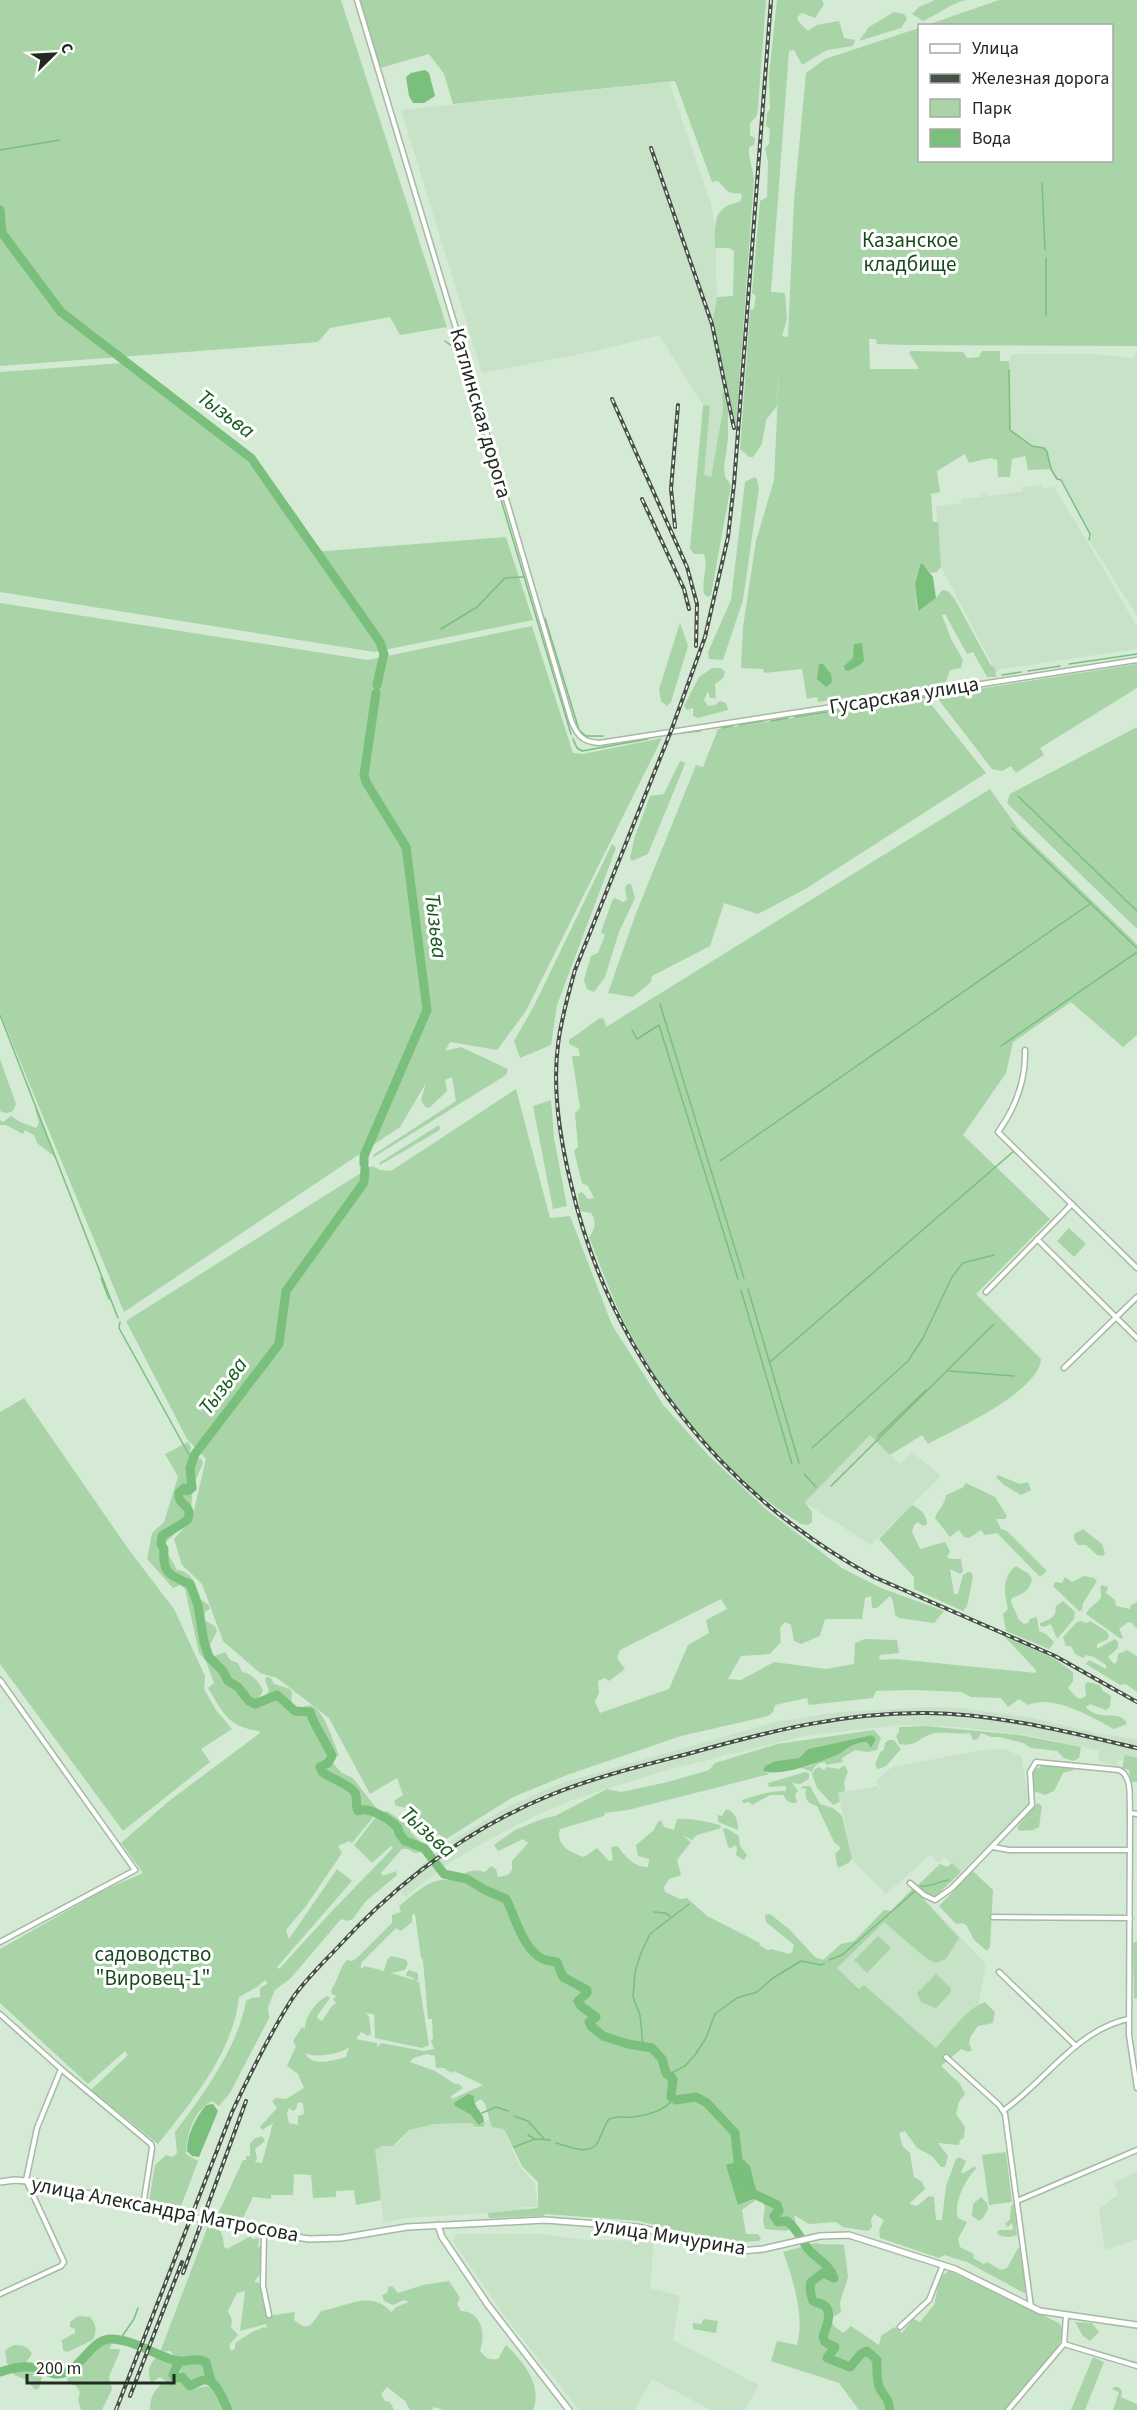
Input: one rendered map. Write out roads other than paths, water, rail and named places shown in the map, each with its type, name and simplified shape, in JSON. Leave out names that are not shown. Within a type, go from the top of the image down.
[{"type":"main road","name":"улица Александра Матросова","points":[[0,2182],[26,2180],[264,2233],[326,2239],[438,2225]]},
{"type":"main road","name":"улица Мичурина","points":[[438,2225],[576,2221],[637,2227],[741,2251],[837,2234],[864,2238],[943,2265],[1031,2307],[1066,2316],[1137,2325]]},
{"type":"main road","points":[[438,2225],[442,2238],[488,2305],[569,2410]]},
{"type":"street","name":"Катлинская дорога","points":[[357,0],[575,730],[583,740],[599,742],[671,731]]},
{"type":"street","name":"Гусарская улица","points":[[671,731],[1137,660]]},
{"type":"street","points":[[926,692],[930,697]]},
{"type":"street","points":[[1025,1050],[1026,1064],[1021,1090],[1010,1115],[998,1132],[1137,1268]]},
{"type":"street","points":[[986,1292],[1072,1204]]},
{"type":"street","points":[[1038,1239],[1137,1338]]},
{"type":"street","points":[[1064,1368],[1137,1297]]},
{"type":"street","points":[[0,1680],[135,1870],[0,1942]]},
{"type":"street","points":[[910,1883],[924,1895],[935,1900],[952,1888],[1030,1808],[1033,1796],[1031,1770],[1036,1762],[1119,1770],[1126,1774],[1130,1814],[1128,2019],[1130,2054],[1137,2088]]},
{"type":"street","points":[[1130,1814],[1137,1814]]},
{"type":"street","points":[[993,1847],[1009,1850],[1130,1850]]},
{"type":"street","points":[[993,1917],[1130,1918]]},
{"type":"street","points":[[999,1972],[1076,2046]]},
{"type":"street","points":[[0,2014],[61,2069],[151,2144],[143,2206]]},
{"type":"street","points":[[1004,2110],[1076,2046],[1107,2026],[1128,2019]]},
{"type":"street","points":[[946,2057],[1004,2110],[1031,2307]]},
{"type":"street","points":[[0,2294],[61,2266],[63,2258],[45,2226],[26,2180],[37,2128],[61,2069]]},
{"type":"street","points":[[1017,2201],[1137,2150]]},
{"type":"street","points":[[264,2233],[263,2286],[269,2315]]},
{"type":"street","points":[[900,2327],[929,2300],[943,2265]]},
{"type":"street","points":[[1008,2410],[1064,2344],[1066,2316]]},
{"type":"street","points":[[1064,2344],[1137,2366]]},
{"type":"water","points":[[425,70],[429,73],[435,96],[424,103],[413,103],[409,96],[406,77],[411,73]]},
{"type":"water","points":[[922,563],[933,577],[936,598],[918,611],[915,584]]},
{"type":"water","points":[[862,643],[864,661],[848,671],[845,670],[844,666],[853,658],[854,644]]},
{"type":"water","points":[[819,664],[823,664],[831,674],[832,682],[826,687],[817,679]]},
{"type":"water","points":[[872,1735],[876,1739],[871,1748],[867,1742],[861,1742],[817,1763],[779,1772],[763,1771],[765,1766],[776,1761],[799,1758],[808,1749]]},
{"type":"water","points":[[468,2094],[474,2096],[475,2104],[483,2118],[484,2121],[479,2125],[470,2114],[455,2106],[454,2103]]},
{"type":"water","points":[[213,2104],[218,2111],[199,2157],[192,2156],[187,2151],[192,2127],[206,2105]]},
{"type":"water","points":[[744,2160],[750,2166],[757,2195],[738,2205],[726,2165]]},
{"type":"waterway","points":[[0,150],[60,140]]},
{"type":"waterway","points":[[1042,183],[1045,250]]},
{"type":"waterway","name":"Тызьва","points":[[0,210],[2,233],[61,312],[251,458],[380,642],[384,654],[377,685]]},
{"type":"waterway","points":[[1046,258],[1046,316]]},
{"type":"waterway","points":[[445,341],[456,349],[571,734]]},
{"type":"waterway","points":[[1009,370],[1010,430],[1032,446],[1044,448],[1047,452],[1051,469],[1057,479],[1061,480],[1090,534],[1089,540]]},
{"type":"waterway","points":[[441,629],[477,607],[505,578],[524,577]]},
{"type":"waterway","points":[[545,618],[579,730],[586,736],[603,736]]},
{"type":"waterway","points":[[1069,664],[1137,654]]},
{"type":"waterway","points":[[1028,671],[1060,666]]},
{"type":"waterway","points":[[1002,675],[1021,672]]},
{"type":"waterway","name":"Тызьва","points":[[364,1164],[364,1156],[427,1010],[406,847],[364,775],[376,693]]},
{"type":"waterway","points":[[833,711],[925,697]]},
{"type":"waterway","points":[[795,717],[827,712]]},
{"type":"waterway","points":[[771,721],[788,718]]},
{"type":"waterway","points":[[739,725],[764,721]]},
{"type":"waterway","points":[[722,728],[733,726]]},
{"type":"waterway","points":[[679,733],[700,731]]},
{"type":"waterway","points":[[573,739],[577,748],[582,751],[648,739]]},
{"type":"waterway","points":[[1018,796],[1137,911]]},
{"type":"waterway","points":[[1012,828],[1137,948]]},
{"type":"waterway","points":[[720,1161],[1091,903]]},
{"type":"waterway","points":[[1001,1046],[1137,952]]},
{"type":"waterway","points":[[660,1004],[744,1278]]},
{"type":"waterway","points":[[0,1015],[118,1318]]},
{"type":"waterway","points":[[632,1030],[637,1039],[659,1025],[738,1279]]},
{"type":"waterway","points":[[770,1362],[1014,1151]]},
{"type":"waterway","name":"Тызьва","points":[[365,1169],[364,1182],[286,1291],[279,1344],[195,1454],[190,1468],[192,1488],[187,1491],[184,1488],[179,1493],[181,1501],[188,1508],[188,1518],[162,1536],[164,1563],[168,1572],[190,1584],[198,1605],[209,1657],[223,1671],[228,1681],[238,1687],[249,1701],[255,1704],[277,1695],[295,1711],[310,1712],[332,1756],[328,1763],[320,1767],[322,1772],[353,1790],[358,1811],[367,1810],[390,1821],[398,1828],[405,1841],[424,1848],[444,1874],[467,1879],[506,1899],[520,1932],[536,1955],[548,1961],[557,1962],[563,1977],[587,1990],[587,1993],[578,2001],[596,2017],[589,2022],[591,2026],[603,2036],[628,2044],[652,2048],[662,2059],[666,2073],[673,2079],[671,2097],[676,2100],[696,2097],[707,2103],[735,2133],[738,2161],[742,2172]]},
{"type":"waterway","points":[[812,1448],[908,1361],[923,1338],[952,1277],[963,1263],[994,1255]]},
{"type":"waterway","points":[[101,1278],[109,1299]]},
{"type":"waterway","points":[[748,1289],[799,1463]]},
{"type":"waterway","points":[[741,1290],[792,1464]]},
{"type":"waterway","points":[[120,1322],[119,1328],[188,1453],[194,1458]]},
{"type":"waterway","points":[[831,1486],[994,1324]]},
{"type":"waterway","points":[[949,1371],[1014,1376]]},
{"type":"waterway","points":[[878,1436],[926,1390]]},
{"type":"waterway","points":[[804,1474],[816,1487]]},
{"type":"waterway","points":[[920,1886],[948,1880]]},
{"type":"waterway","points":[[829,1960],[842,1955],[915,1891]]},
{"type":"waterway","points":[[643,2046],[640,2015],[633,1997],[635,1972],[641,1953],[650,1934],[689,1904]]},
{"type":"waterway","points":[[654,1912],[670,1916]]},
{"type":"waterway","points":[[668,2075],[685,2066],[695,2055],[706,2038],[715,2014],[737,1998],[757,1992],[773,1978],[801,1961],[824,1964]]},
{"type":"waterway","points":[[556,2143],[578,2149],[590,2149],[598,2142],[609,2119],[650,2114],[666,2106],[673,2099]]},
{"type":"waterway","points":[[482,2113],[496,2107],[508,2111]]},
{"type":"waterway","points":[[514,2116],[528,2121],[544,2139]]},
{"type":"waterway","points":[[528,2135],[535,2139]]},
{"type":"waterway","points":[[514,2147],[535,2139],[550,2140]]},
{"type":"waterway","name":"Тызьва","points":[[749,2187],[754,2194],[777,2205],[779,2211],[774,2216],[778,2222],[787,2221],[808,2249],[832,2273],[834,2278],[823,2273],[811,2282],[810,2287],[813,2301],[824,2305],[828,2310],[828,2322],[823,2336],[825,2342],[835,2347],[827,2358],[850,2367],[861,2354],[867,2351],[877,2360],[879,2386],[888,2400],[890,2410]]},
{"type":"waterway","points":[[124,2340],[123,2335],[134,2319],[138,2308]]},
{"type":"waterway","points":[[0,2372],[25,2367],[59,2374],[67,2372],[104,2340],[120,2340],[174,2360],[178,2364],[173,2375],[175,2378],[182,2377],[190,2386],[204,2380],[213,2383],[228,2410]]},
{"type":"waterway","points":[[174,2360],[206,2362],[211,2381]]},
{"type":"railway","points":[[771,0],[728,537],[705,637],[671,731],[575,970],[567,998],[556,1062],[558,1115],[567,1167],[589,1247],[613,1306],[644,1362],[680,1414],[721,1461],[768,1505],[819,1543],[874,1577],[1055,1656],[1137,1702]]},
{"type":"railway","points":[[651,148],[712,324],[734,428]]},
{"type":"railway","points":[[612,399],[687,567],[697,604],[696,646]]},
{"type":"railway","points":[[675,527],[671,489],[678,405]]},
{"type":"railway","points":[[642,499],[684,589],[689,609]]},
{"type":"railway","points":[[116,2410],[232,2112],[260,2055],[292,1999],[361,1923],[385,1900],[437,1858],[523,1807],[587,1782],[750,1737],[837,1719],[897,1714],[954,1714],[1033,1725],[1137,1748]]},
{"type":"railway","points":[[183,2273],[246,2101]]},
{"type":"railway","points":[[130,2396],[182,2262]]},
{"type":"park label","name":"Казанское кладбище","points":[[910,252]]},
{"type":"park label","name":"садоводство \"Вировец-1\"","points":[[153,1966]]}]
